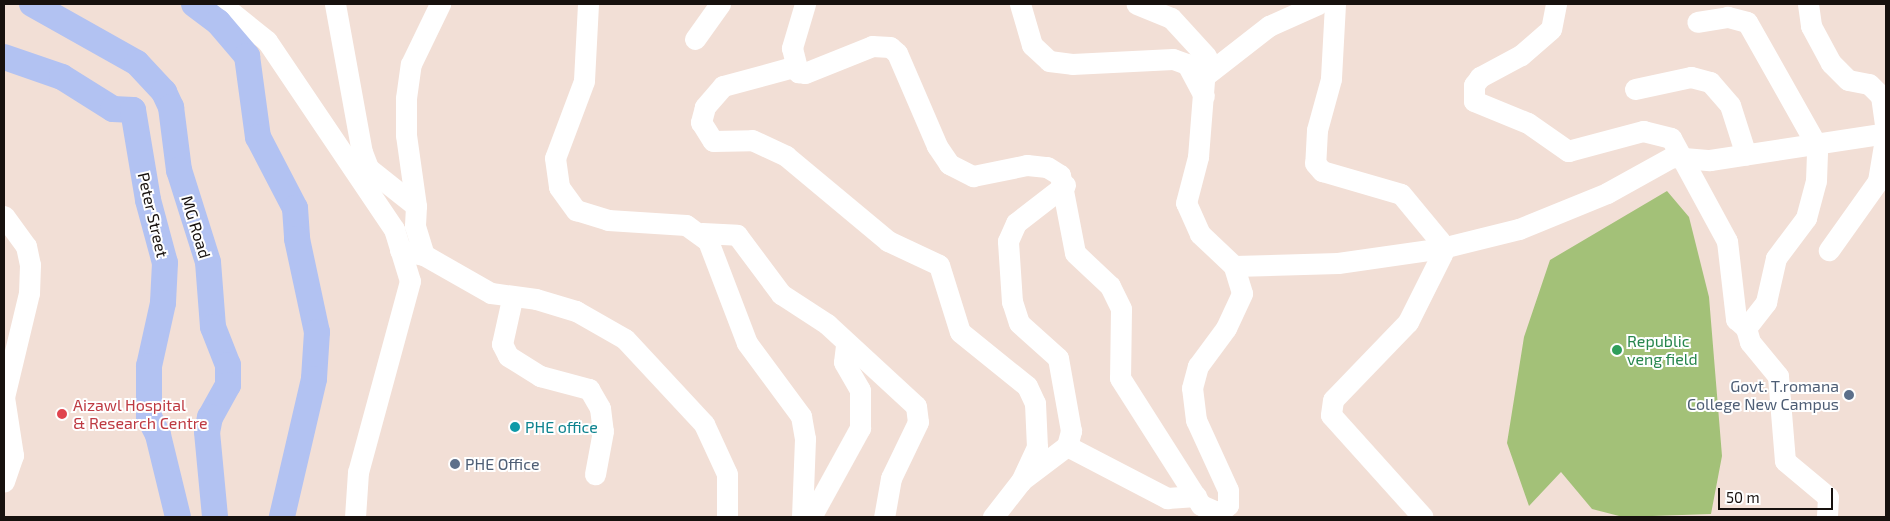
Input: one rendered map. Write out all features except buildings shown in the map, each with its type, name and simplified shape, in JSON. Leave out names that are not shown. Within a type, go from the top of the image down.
[{"type":"main road","name":"MG Road","points":[[32,4],[137,63],[164,92],[171,107],[179,170],[208,262],[213,327],[228,365],[228,386],[210,417],[207,432],[215,517]]},
{"type":"main road","points":[[194,4],[218,22],[247,56],[258,137],[295,208],[297,239],[318,332],[314,379],[282,517]]},
{"type":"main road","name":"Peter Street","points":[[4,57],[62,77],[113,108],[133,110],[148,200],[165,263],[162,303],[149,366],[149,417],[158,435],[178,517]]},
{"type":"street","points":[[220,4],[267,41],[394,229],[410,281],[358,472],[355,517]]},
{"type":"street","points":[[335,4],[356,131],[368,168],[416,206]]},
{"type":"street","points":[[424,256],[415,226],[416,206],[406,135],[406,98],[410,64],[440,4]]},
{"type":"street","points":[[588,4],[584,81],[555,158],[559,187],[576,210],[608,220],[686,225],[702,233],[737,235],[780,294],[827,324],[846,345],[880,370],[918,410],[918,422],[889,486],[884,517]]},
{"type":"street","points":[[695,39],[720,4]]},
{"type":"street","points":[[793,67],[792,48],[805,4]]},
{"type":"street","points":[[1020,4],[1032,45],[1049,61],[1072,64],[1173,59],[1187,64],[1204,96]]},
{"type":"street","points":[[993,517],[1021,481],[1037,447],[1035,404],[1027,386],[960,332],[939,265],[888,241],[786,156],[752,140],[713,141],[701,122],[705,108],[723,86],[793,67],[805,73],[872,46],[890,48],[897,53],[937,146],[949,164],[973,176],[1039,165],[1055,170],[1065,184],[1075,253],[1110,286],[1121,309],[1120,378],[1196,496],[1206,509],[1223,515],[1228,490],[1196,420],[1192,388],[1203,358],[1238,305],[1241,282],[1234,266],[1200,234],[1187,213],[1204,96],[1206,56],[1200,45],[1171,18],[1137,4]]},
{"type":"street","points":[[1206,75],[1269,26],[1318,4]]},
{"type":"street","points":[[1335,4],[1331,79],[1317,130],[1315,163],[1322,171],[1401,194],[1442,248],[1440,260],[1408,322],[1330,408],[1333,421],[1370,455],[1386,480],[1423,517]]},
{"type":"street","points":[[1556,4],[1551,29],[1521,55],[1480,77],[1474,85],[1474,101],[1528,123],[1568,151],[1653,131],[1670,138],[1685,158],[1727,241],[1736,319],[1746,328],[1750,342],[1778,376],[1785,462],[1828,497],[1827,517]]},
{"type":"street","points":[[1808,4],[1811,26],[1831,63],[1848,80],[1869,84],[1881,96],[1886,133],[1878,181],[1829,250]]},
{"type":"street","points":[[1697,22],[1728,17],[1747,22],[1817,146],[1816,181],[1806,218],[1780,251],[1766,302],[1746,328]]},
{"type":"street","points":[[1635,89],[1691,77],[1710,82],[1730,105],[1746,155]]},
{"type":"street","points":[[1234,266],[1338,263],[1442,248],[1519,229],[1607,193],[1666,160],[1685,158],[1704,161],[1817,146],[1886,133]]},
{"type":"street","points":[[1021,481],[1067,446],[1071,431],[1058,358],[1045,341],[1019,323],[1012,302],[1008,241],[1016,222],[1065,184]]},
{"type":"street","points":[[4,216],[26,246],[30,265],[29,293],[4,397],[13,455],[4,481]]},
{"type":"street","points":[[702,233],[715,253],[747,343],[801,416],[806,439],[802,517]]},
{"type":"street","points":[[400,250],[424,256],[491,293],[551,303],[607,327],[668,381],[704,424],[719,451],[727,474],[727,517]]},
{"type":"street","points":[[512,298],[502,344],[508,356],[540,376],[588,389],[600,408],[603,430],[595,474]]},
{"type":"street","points":[[811,517],[860,428],[860,390],[844,362],[846,345]]},
{"type":"street","points":[[1067,446],[1167,498],[1196,496]]},
{"type":"green space","name":"Republic veng field","points":[[1667,191],[1689,217],[1709,297],[1722,456],[1711,514],[1623,517],[1592,509],[1561,472],[1529,506],[1507,443],[1524,337],[1550,260]]},
{"type":"place","name":"Republic veng field","points":[[1617,350]]},
{"type":"place","name":"Govt. T.romana College New Campus","points":[[1849,395]]},
{"type":"place","name":"Aizawl Hospital & Research Centre","points":[[62,414]]},
{"type":"place","name":"PHE office","points":[[515,427]]},
{"type":"place","name":"PHE Office","points":[[455,464]]}]
